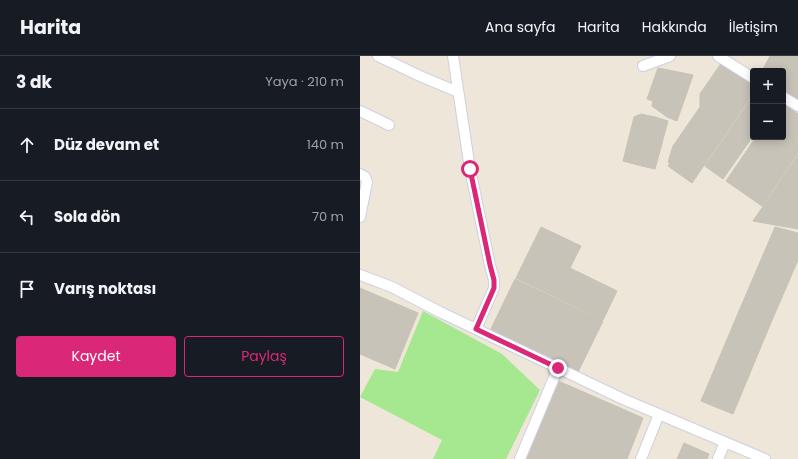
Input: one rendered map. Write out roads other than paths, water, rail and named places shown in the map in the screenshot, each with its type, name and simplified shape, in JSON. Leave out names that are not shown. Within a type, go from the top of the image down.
[{"type":"street","points":[[378,56],[458,92]]},
{"type":"street","points":[[453,56],[470,169],[494,280],[494,288],[476,329]]},
{"type":"street","points":[[643,66],[670,56]]},
{"type":"street","points":[[718,56],[750,76]]},
{"type":"street","points":[[786,99],[798,106]]},
{"type":"street","points":[[360,111],[389,125]]},
{"type":"street","points":[[360,174],[365,177],[367,182],[360,217]]},
{"type":"street","points":[[360,275],[392,287],[623,399],[765,459]]},
{"type":"street","points":[[520,459],[558,368]]},
{"type":"street","points":[[641,459],[659,414]]},
{"type":"street","points":[[718,459],[725,442]]}]
